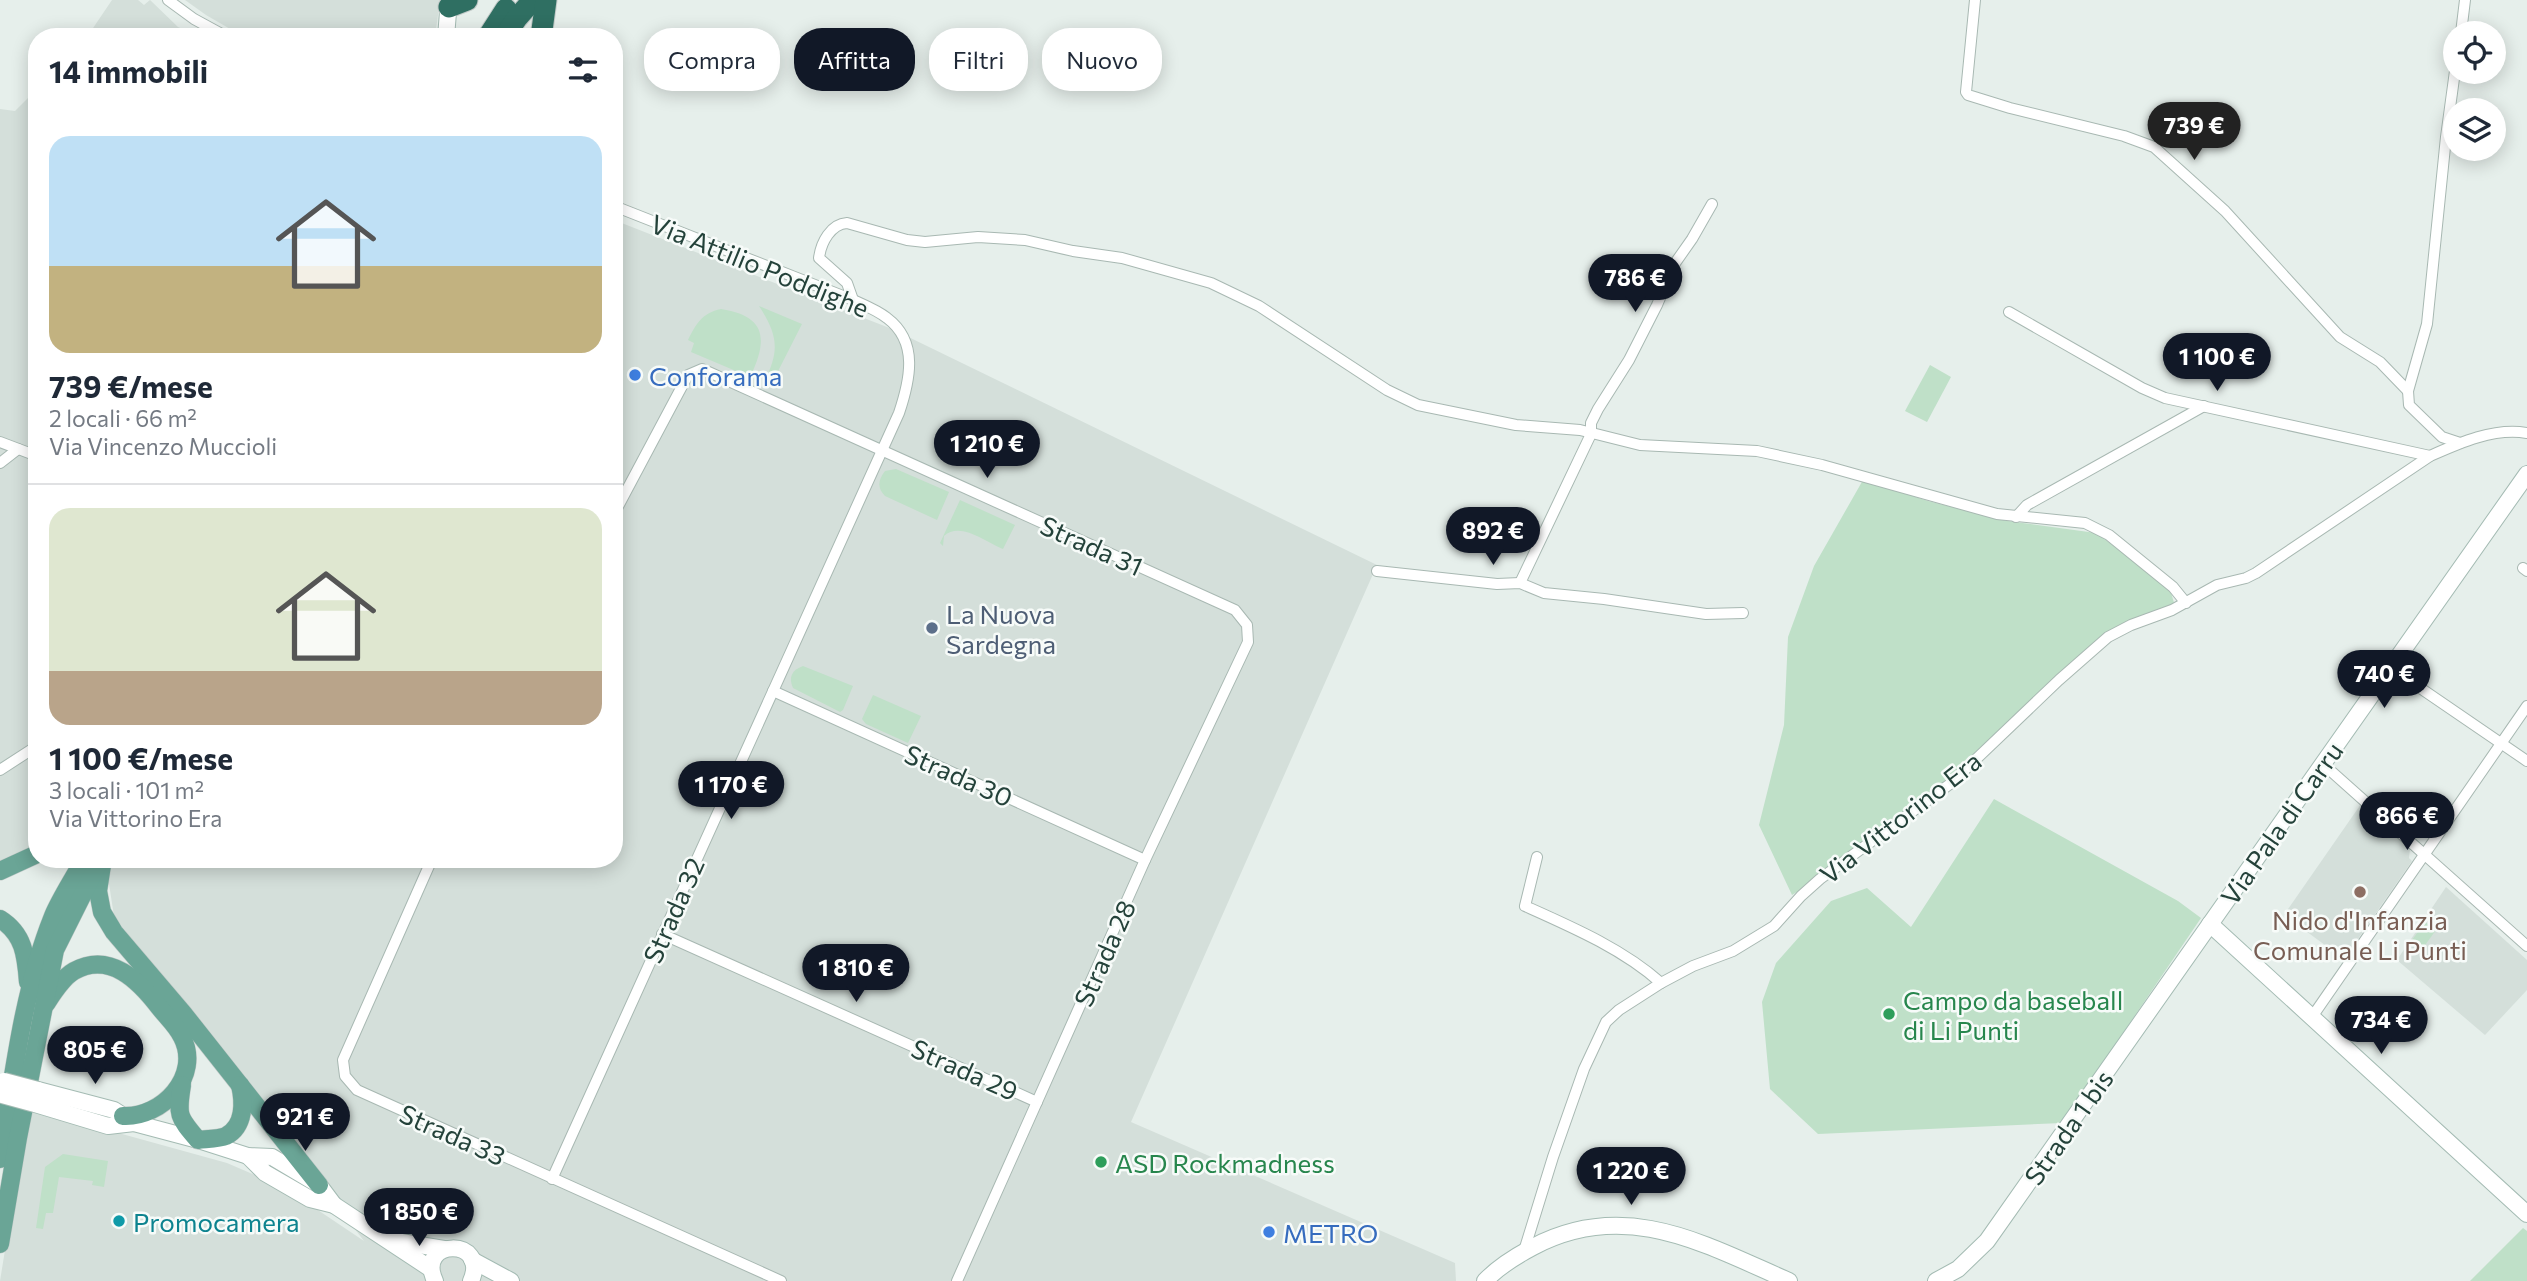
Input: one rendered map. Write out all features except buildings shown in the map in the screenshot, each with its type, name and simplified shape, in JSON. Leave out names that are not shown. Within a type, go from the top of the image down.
[{"type":"highway","points":[[494,28],[514,0]]},
{"type":"highway","points":[[511,28],[533,0]]},
{"type":"highway","points":[[542,28],[546,0]]},
{"type":"main road","points":[[0,870],[28,858]]},
{"type":"main road","points":[[0,1159],[29,993],[53,915],[79,868]]},
{"type":"main road","points":[[0,1244],[55,950],[96,868]]},
{"type":"main road","points":[[100,868],[97,891],[102,912],[114,932],[319,1185]]},
{"type":"main road","points":[[0,919],[13,927],[22,942],[29,993]]},
{"type":"main road","points":[[42,1010],[73,971],[110,966],[131,976],[183,1037],[187,1058],[179,1107],[182,1121],[198,1140],[226,1136],[236,1126],[243,1113],[240,1085]]},
{"type":"main road","points":[[129,1120],[154,1110],[172,1097],[184,1078]]},
{"type":"street","points":[[168,0],[210,28]]},
{"type":"street","points":[[1975,0],[1966,92],[1968,95],[2124,136],[2154,147],[2225,211],[2340,337],[2380,362],[2408,391]]},
{"type":"street","points":[[2462,21],[2465,0]]},
{"type":"street","points":[[448,28],[455,2]]},
{"type":"street","points":[[2453,84],[2427,324],[2408,391],[2409,405],[2442,437],[2460,443]]},
{"type":"street","points":[[1520,583],[1591,434],[1591,423],[1629,360],[1657,305],[1666,276],[1712,204]]},
{"type":"street","name":"Via Attilio Poddighe","points":[[623,210],[853,300],[888,318],[904,339],[911,359],[908,385],[882,450]]},
{"type":"street","points":[[853,300],[847,283],[819,258],[820,250],[831,229],[838,223],[847,223],[907,240],[925,242],[978,237],[1025,240],[1122,258],[1221,287],[1259,306],[1387,390],[1418,405],[1494,422],[1591,434],[1640,446],[1738,449],[1798,459],[2016,517],[2073,522],[2095,527],[2109,535],[2173,587],[2186,603]]},
{"type":"street","points":[[2009,312],[2142,388],[2165,398],[2430,456]]},
{"type":"street","name":"Strada 31","points":[[623,496],[688,375],[702,369],[1235,610],[1247,625]]},
{"type":"street","points":[[2016,517],[2027,505],[2204,406]]},
{"type":"street","name":"Via Vittorino Era","points":[[1524,1251],[1584,1069],[1598,1034],[1612,1015],[1661,983],[1693,966],[1733,951],[1774,926],[1801,895],[1820,879],[1950,784],[2108,637],[2186,603],[2217,585],[2256,573],[2430,456],[2460,443],[2494,434],[2527,433]]},
{"type":"street","points":[[0,442],[28,453]]},
{"type":"street","points":[[0,463],[18,449]]},
{"type":"street","name":"Strada 32","points":[[552,1179],[882,450]]},
{"type":"street","name":"Via Pala di Carru","points":[[2526,478],[2210,924],[2527,1214]]},
{"type":"street","points":[[1377,571],[1520,583],[1544,593],[1706,614],[1743,613]]},
{"type":"street","name":"Strada 28","points":[[957,1281],[1145,860],[1248,642],[1247,625]]},
{"type":"street","points":[[2391,668],[2527,761]]},
{"type":"street","name":"Strada 30","points":[[773,691],[1145,860]]},
{"type":"street","points":[[2312,1017],[2527,706]]},
{"type":"street","points":[[0,770],[28,752]]},
{"type":"street","points":[[2323,764],[2527,946]]},
{"type":"street","points":[[1537,857],[1525,906],[1567,925],[1643,967],[1661,983]]},
{"type":"street","name":"Strada 33","points":[[428,868],[343,1060],[345,1076],[357,1090],[781,1281]]},
{"type":"street","name":"Strada 1 bis","points":[[1936,1281],[1958,1269],[1987,1241],[2210,924]]},
{"type":"street","name":"Strada 29","points":[[662,934],[1037,1102]]},
{"type":"street","points":[[1,1088],[37,1097],[108,1126],[129,1120],[248,1156],[272,1157],[319,1185],[334,1205]]},
{"type":"street","points":[[248,1156],[265,1173],[310,1199],[334,1205],[433,1275]]},
{"type":"street","points":[[1485,1281],[1495,1270],[1553,1236],[1598,1226],[1642,1226],[1682,1236],[1789,1281]]},
{"type":"street","points":[[387,1240],[460,1249],[472,1261],[511,1281]]},
{"type":"street","points":[[433,1275],[433,1260],[444,1249]]},
{"type":"street","points":[[471,1281],[474,1269],[472,1261]]},
{"type":"shaded area","points":[[112,0],[138,0],[144,5],[150,0],[180,28],[93,28]]},
{"type":"shaded area","points":[[185,0],[440,0],[436,28],[228,28]]},
{"type":"shaded area","points":[[28,98],[28,848],[0,863],[0,109],[15,111]]},
{"type":"shaded area","points":[[623,224],[892,329],[1377,565],[1131,1122],[1455,1263],[1456,1281],[0,1281],[28,1108],[227,1163],[285,1188],[364,1241],[114,916],[109,868],[623,868]]},
{"type":"shaded area","points":[[2361,804],[2410,849],[2409,858],[2412,861],[2344,959],[2284,915]]},
{"type":"shaded area","points":[[2446,887],[2527,960],[2527,990],[2485,1035],[2397,960]]},
{"type":"green space","points":[[759,306],[802,324],[770,387],[764,382],[773,361],[775,343],[770,326]]},
{"type":"green space","points":[[721,309],[747,317],[760,332],[760,352],[750,377],[691,352],[694,343],[688,340],[697,324],[704,316]]},
{"type":"green space","points":[[1930,365],[1951,377],[1927,422],[1905,411]]},
{"type":"green space","points":[[896,469],[949,492],[937,520],[882,493],[879,484],[883,474]]},
{"type":"green space","points":[[1863,480],[1928,501],[2008,521],[2096,533],[2169,586],[2175,606],[2105,639],[1895,831],[1792,895],[1759,825],[1784,725],[1788,637],[1814,566]]},
{"type":"green space","points":[[960,500],[1015,525],[1003,549],[973,534],[958,531],[944,536],[943,546],[940,543]]},
{"type":"green space","points":[[803,666],[853,686],[843,710],[840,712],[793,688],[792,674]]},
{"type":"green space","points":[[873,695],[921,716],[908,743],[866,724],[862,719]]},
{"type":"green space","points":[[1994,799],[2178,901],[2201,918],[2062,1123],[1818,1134],[1770,1089],[1762,1002],[1776,963],[1831,901],[1867,888],[1911,927]]},
{"type":"green space","points":[[2425,922],[2436,930],[2423,948],[2412,940]]},
{"type":"green space","points":[[63,1154],[108,1161],[104,1187],[92,1185],[93,1181],[59,1177],[53,1213],[46,1213],[43,1229],[36,1228],[45,1167]]},
{"type":"green space","points":[[2523,1228],[2527,1231],[2527,1281],[2470,1281]]},
{"type":"place","name":"Conforama","points":[[635,375]]},
{"type":"place","name":"La Nuova Sardegna","points":[[932,628]]},
{"type":"place","name":"Nido d'Infanzia Comunale Li Punti","points":[[2360,892]]},
{"type":"place","name":"Campo da baseball di Li Punti","points":[[1889,1014]]},
{"type":"place","name":"ASD Rockmadness","points":[[1101,1162]]},
{"type":"place","name":"Promocamera","points":[[119,1221]]},
{"type":"place","name":"METRO","points":[[1269,1232]]}]
